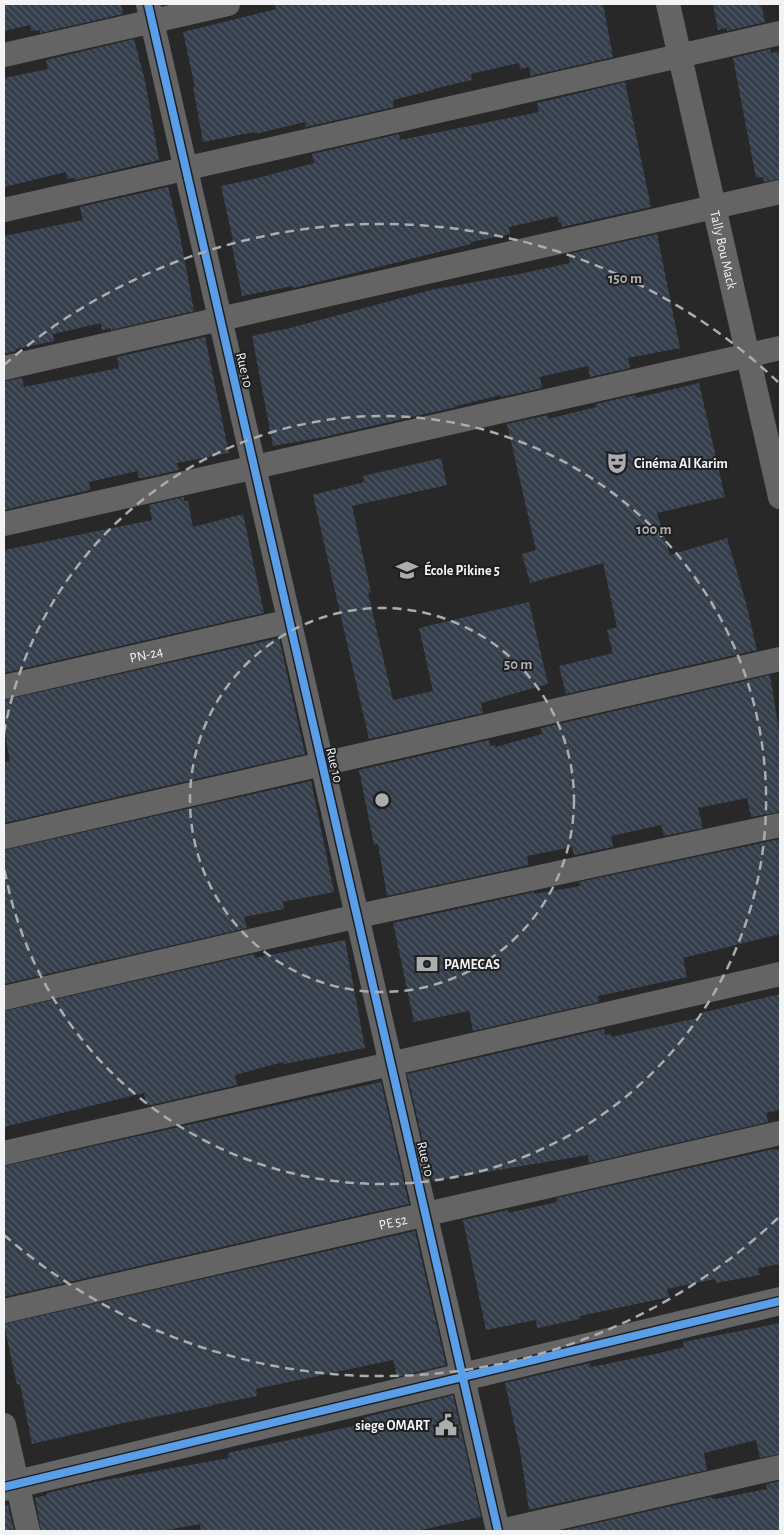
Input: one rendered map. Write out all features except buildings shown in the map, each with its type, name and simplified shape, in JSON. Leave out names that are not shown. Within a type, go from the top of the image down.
[{"type":"street","points":[[4,55],[150,12],[228,4]]},
{"type":"street","name":"Tally Bou Mack","points":[[668,4],[780,497]]},
{"type":"street","name":"Rue 10","points":[[150,12],[499,1531]]},
{"type":"street","points":[[4,210],[780,34]]},
{"type":"street","points":[[4,368],[780,192]]},
{"type":"street","points":[[4,524],[780,348]]},
{"type":"street","name":"PN-24","points":[[4,687],[290,621]]},
{"type":"street","points":[[4,837],[780,659]]},
{"type":"street","points":[[4,998],[358,916],[780,825]]},
{"type":"street","points":[[4,1153],[780,974]]},
{"type":"street","name":"PE 52","points":[[4,1311],[780,1133]]},
{"type":"street","points":[[10,1485],[780,1301]]},
{"type":"street","points":[[4,1425],[10,1485],[28,1531]]},
{"type":"street","points":[[499,1531],[780,1467]]},
{"type":"cycle path","points":[[148,4],[498,1531]]},
{"type":"cycle path","points":[[4,1487],[780,1301]]},
{"type":"place","name":"Cinéma Al Karim","points":[[617,463]]},
{"type":"place","name":"École Pikine 5","points":[[407,570]]},
{"type":"place","name":"PAMECAS","points":[[427,964]]},
{"type":"place","name":"siege OMART","points":[[446,1425]]}]
